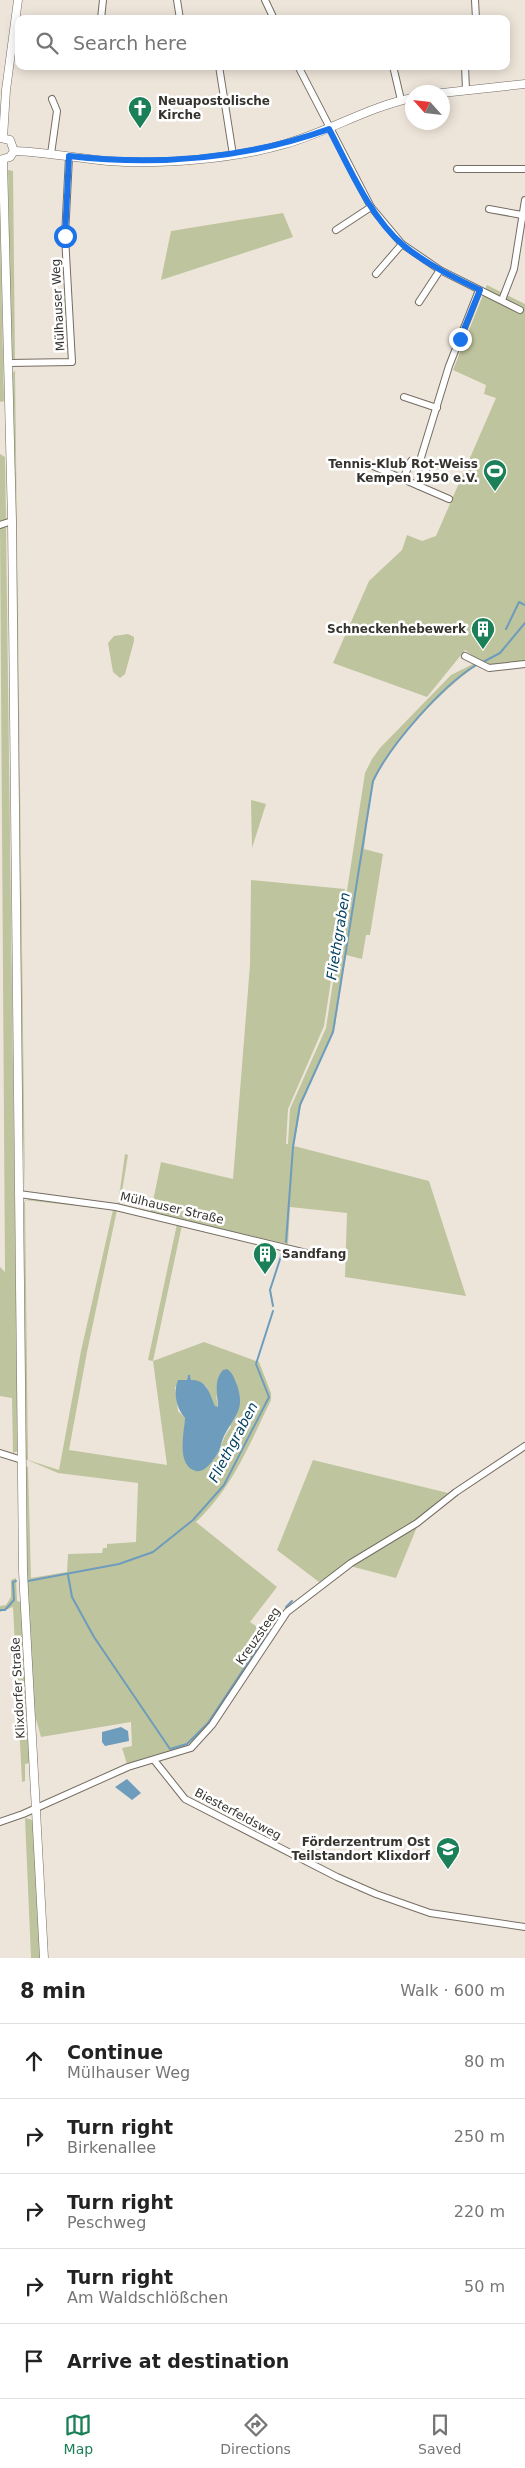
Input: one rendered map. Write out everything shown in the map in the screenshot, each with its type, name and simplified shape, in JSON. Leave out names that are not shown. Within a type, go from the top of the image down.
[{"type":"street","points":[[16,15],[18,0]]},
{"type":"street","points":[[101,15],[103,0]]},
{"type":"street","points":[[177,0],[179,15]]},
{"type":"street","points":[[265,0],[272,15]]},
{"type":"street","points":[[475,0],[476,15]]},
{"type":"street","points":[[14,151],[10,140],[1,138],[15,22]]},
{"type":"street","points":[[220,70],[233,155]]},
{"type":"street","points":[[300,70],[371,207],[402,244],[440,270],[520,310]]},
{"type":"street","points":[[394,70],[401,100]]},
{"type":"street","points":[[465,70],[466,90]]},
{"type":"street","points":[[450,92],[525,84]]},
{"type":"street","points":[[51,154],[57,110],[52,99]]},
{"type":"street","points":[[14,151],[110,161],[158,161],[233,155],[284,144],[329,129],[364,113],[405,99]]},
{"type":"street","points":[[14,151],[10,157],[2,160],[12,521],[19,1194]]},
{"type":"street","name":"Mülhauser Weg","points":[[9,363],[72,362],[65,236],[69,156]]},
{"type":"street","points":[[456,169],[525,169]]},
{"type":"street","points":[[502,300],[514,269],[525,200]]},
{"type":"street","points":[[336,230],[371,207]]},
{"type":"street","points":[[490,209],[522,215]]},
{"type":"street","points":[[376,274],[402,244]]},
{"type":"street","points":[[419,302],[440,270]]},
{"type":"street","points":[[418,464],[449,366],[480,290]]},
{"type":"street","points":[[404,397],[437,408]]},
{"type":"street","points":[[403,479],[411,461],[418,464],[427,468],[419,486]]},
{"type":"street","points":[[371,465],[449,499]]},
{"type":"street","points":[[0,525],[12,521]]},
{"type":"street","points":[[465,656],[489,668],[525,664]]},
{"type":"street","name":"Mülhauser Straße","points":[[19,1194],[116,1206],[319,1256]]},
{"type":"street","name":"Klixdorfer Straße","points":[[19,1194],[23,1571],[44,1958]]},
{"type":"street","name":"Kreuzsteeg","points":[[0,1822],[23,1814],[36,1806],[128,1767],[182,1752],[198,1742],[212,1725],[287,1612],[351,1563],[417,1523],[456,1492],[525,1446]]},
{"type":"street","points":[[0,1453],[22,1460]]},
{"type":"street","name":"Biesterfeldsweg","points":[[154,1760],[185,1798],[337,1877],[430,1913],[525,1927]]},
{"type":"green space","points":[[8,170],[13,171],[15,360],[11,357]]},
{"type":"green space","points":[[283,213],[293,237],[161,280],[171,231]]},
{"type":"green space","points":[[0,221],[4,401],[0,402]]},
{"type":"green space","points":[[487,285],[525,304],[525,662],[501,666],[485,665],[465,650],[427,697],[333,663],[369,581],[402,550],[407,535],[422,541],[436,536],[496,398],[484,394],[486,385],[453,370]]},
{"type":"green space","points":[[15,370],[25,1192],[20,1056],[12,374]]},
{"type":"green space","points":[[0,454],[5,457],[6,519],[0,523]]},
{"type":"green space","points":[[6,527],[18,1451],[13,1453],[12,1398],[0,1396],[0,1267],[5,1272],[0,528]]},
{"type":"green space","points":[[128,634],[134,637],[134,641],[125,674],[120,678],[113,672],[108,643],[114,636]]},
{"type":"green space","points":[[475,663],[478,665],[451,686],[419,717],[390,751],[374,781],[364,849],[383,854],[370,935],[366,935],[362,959],[346,955],[335,1026],[301,1105],[294,1146],[429,1181],[466,1296],[345,1277],[347,1213],[290,1207],[288,1244],[123,1207],[118,1204],[125,1154],[128,1155],[120,1204],[151,1211],[161,1162],[233,1179],[250,965],[251,880],[345,889],[324,1026],[288,1109],[286,1144],[288,1144],[290,1109],[326,1028],[365,773],[380,748],[451,675]]},
{"type":"green space","points":[[251,800],[266,804],[252,848]]},
{"type":"green space","points":[[30,1198],[117,1209],[182,1225],[153,1361],[204,1342],[259,1362],[271,1393],[271,1400],[239,1465],[209,1509],[196,1522],[277,1587],[250,1622],[268,1634],[199,1737],[179,1750],[130,1764],[127,1764],[122,1748],[132,1746],[131,1722],[41,1737],[34,1712],[27,1578],[26,1468],[28,1466],[31,1578],[67,1572],[68,1554],[102,1553],[103,1548],[107,1548],[107,1544],[136,1542],[138,1483],[58,1473],[25,1459],[24,1202],[28,1460],[59,1470],[81,1351],[113,1210],[27,1200]],"holes":[[[117,1210],[177,1224],[148,1360],[153,1361],[167,1465],[69,1450],[87,1352]],[[188,1375],[190,1375],[191,1380],[206,1386],[215,1407],[218,1407],[216,1395],[231,1427],[215,1457],[183,1453],[185,1418],[178,1411],[175,1387],[187,1380]]]},
{"type":"green space","points":[[313,1460],[448,1493],[413,1522],[319,1582],[277,1550]]},
{"type":"green space","points":[[417,1527],[396,1578],[350,1566]]},
{"type":"green space","points":[[16,1578],[17,1601],[21,1602],[30,1763],[25,1764],[25,1781],[22,1782],[13,1607],[0,1612],[0,1606],[6,1605],[11,1597],[11,1580]]},
{"type":"green space","points":[[25,1818],[33,1820],[40,1958],[31,1958]]},
{"type":"water","points":[[227,1369],[231,1372],[237,1385],[240,1406],[225,1434],[219,1451],[205,1469],[196,1471],[190,1468],[183,1456],[185,1418],[178,1405],[176,1385],[178,1380],[187,1380],[188,1375],[190,1375],[191,1380],[196,1380],[204,1385],[215,1406],[218,1407],[218,1379],[223,1370]]},
{"type":"water","points":[[121,1727],[128,1731],[129,1741],[105,1746],[102,1742],[102,1732]]},
{"type":"water","points":[[127,1779],[141,1793],[132,1800],[115,1787]]},
{"type":"waterway","points":[[506,629],[519,602],[525,605]]},
{"type":"waterway","name":"Fliethgraben","points":[[483,662],[500,653],[525,623]]},
{"type":"waterway","name":"Fliethgraben","points":[[286,1242],[293,1147],[300,1105],[333,1032],[373,781],[391,751],[418,717],[448,687],[476,665]]},
{"type":"waterway","name":"Fliethgraben","points":[[273,1306],[270,1290],[283,1250]]},
{"type":"waterway","name":"Fliethgraben","points":[[28,1581],[119,1564],[153,1552],[193,1520],[224,1485],[269,1397],[256,1364],[273,1311]]},
{"type":"waterway","points":[[68,1575],[72,1597],[94,1637],[170,1749],[187,1744],[208,1723],[271,1628]]},
{"type":"waterway","points":[[0,1610],[5,1610],[14,1600],[13,1582],[16,1581]]},
{"type":"waterway","points":[[286,1607],[292,1601]]},
{"type":"waterway","points":[[275,1622],[281,1612]]},
{"type":"place","name":"Neuapostolische Kirche","points":[[140,129]]},
{"type":"place","name":"Tennis-Klub Rot-Weiss Kempen 1950 e.V.","points":[[495,492]]},
{"type":"place","name":"Schneckenhebewerk","points":[[483,650]]},
{"type":"place","name":"Sandfang","points":[[265,1275]]},
{"type":"place","name":"Förderzentrum Ost Teilstandort Klixdorf","points":[[448,1870]]},
{"type":"route","points":[[65,236],[69,156],[110,161],[158,161],[233,155],[284,144],[329,129],[371,207],[402,244],[440,270],[480,290],[460,339]]}]
